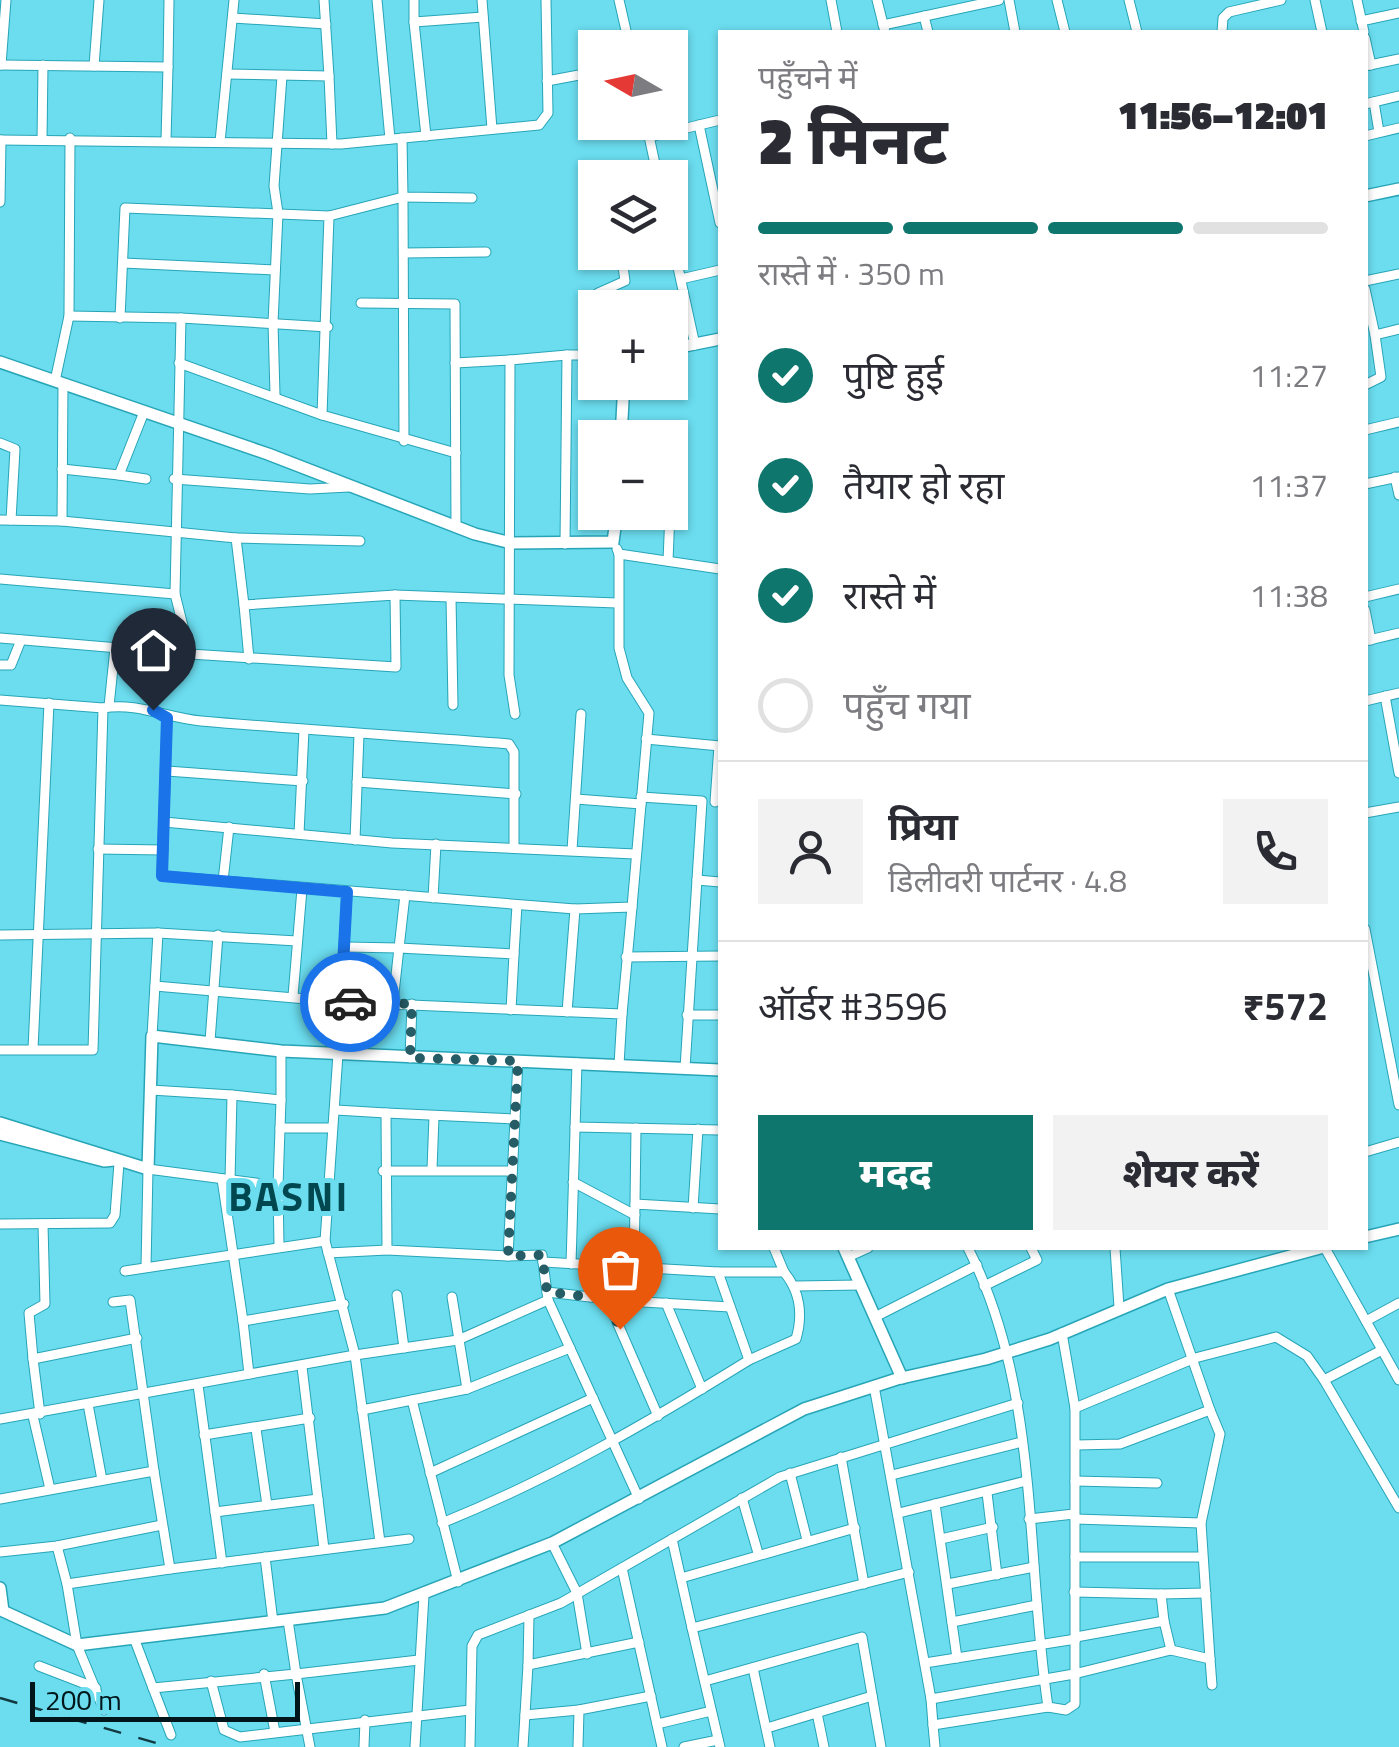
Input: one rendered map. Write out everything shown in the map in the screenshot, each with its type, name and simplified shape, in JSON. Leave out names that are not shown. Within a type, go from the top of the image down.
[{"type":"street","points":[[6,0],[1,65],[168,66]]},
{"type":"street","points":[[94,66],[99,0]]},
{"type":"street","points":[[166,140],[169,0]]},
{"type":"street","points":[[220,142],[234,0]]},
{"type":"street","points":[[324,0],[332,144]]},
{"type":"street","points":[[377,0],[390,139]]},
{"type":"street","points":[[414,0],[426,136]]},
{"type":"street","points":[[482,0],[492,130]]},
{"type":"street","points":[[0,202],[0,140],[332,144],[540,125],[545,121],[547,81],[546,0]]},
{"type":"street","points":[[618,0],[626,30]]},
{"type":"street","points":[[832,0],[838,30]]},
{"type":"street","points":[[878,0],[884,29],[999,0]]},
{"type":"street","points":[[1009,0],[1015,30]]},
{"type":"street","points":[[1056,0],[1064,30]]},
{"type":"street","points":[[1130,0],[1136,30]]},
{"type":"street","points":[[1222,30],[1223,18],[1229,12],[1282,0]]},
{"type":"street","points":[[1316,0],[1322,30]]},
{"type":"street","points":[[1357,0],[1363,30]]},
{"type":"street","points":[[1361,21],[1399,13]]},
{"type":"street","points":[[924,16],[928,30]]},
{"type":"street","points":[[233,18],[326,24]]},
{"type":"street","points":[[414,22],[482,18]]},
{"type":"street","points":[[1368,65],[1399,59]]},
{"type":"street","points":[[42,140],[43,66]]},
{"type":"street","points":[[227,74],[329,76]]},
{"type":"street","points":[[547,81],[578,75]]},
{"type":"street","points":[[275,394],[273,323],[278,213],[274,186],[280,145],[282,76]]},
{"type":"street","points":[[1379,132],[1370,103],[1399,96]]},
{"type":"street","points":[[688,127],[718,120]]},
{"type":"street","points":[[699,125],[718,213]]},
{"type":"street","points":[[1368,135],[1399,128]]},
{"type":"street","points":[[62,521],[59,382],[68,316],[70,138]]},
{"type":"street","points":[[402,138],[404,440]]},
{"type":"street","points":[[708,166],[718,164]]},
{"type":"street","points":[[1368,195],[1399,189]]},
{"type":"street","points":[[120,318],[126,208],[329,216],[403,197],[472,198]]},
{"type":"street","points":[[322,415],[329,216]]},
{"type":"street","points":[[404,253],[486,252]]},
{"type":"street","points":[[123,263],[275,270]]},
{"type":"street","points":[[606,290],[626,282],[624,270]]},
{"type":"street","points":[[678,270],[695,344]]},
{"type":"street","points":[[680,279],[718,270]]},
{"type":"street","points":[[1368,284],[1399,274]]},
{"type":"street","points":[[1368,300],[1383,369],[1374,383],[1368,384]]},
{"type":"street","points":[[361,303],[455,304],[456,526]]},
{"type":"street","points":[[68,316],[328,327]]},
{"type":"street","points":[[181,318],[173,530],[175,594],[190,654]]},
{"type":"street","points":[[1375,334],[1399,329]]},
{"type":"street","points":[[688,346],[718,339]]},
{"type":"street","points":[[565,544],[568,355]]},
{"type":"street","points":[[456,363],[578,355]]},
{"type":"street","points":[[510,360],[509,674],[515,714]]},
{"type":"street","points":[[0,362],[511,543],[616,548],[718,569]]},
{"type":"street","points":[[179,363],[275,394],[322,415],[456,453]]},
{"type":"street","points":[[119,475],[144,412]]},
{"type":"street","points":[[1368,429],[1399,422]]},
{"type":"street","points":[[0,443],[15,449],[6,520],[62,521],[236,538],[360,541]]},
{"type":"street","points":[[62,468],[146,478]]},
{"type":"street","points":[[1368,483],[1397,477],[1399,495]]},
{"type":"street","points":[[174,479],[310,489],[356,486]]},
{"type":"street","points":[[616,530],[619,648],[627,678],[649,712],[620,1065]]},
{"type":"street","points":[[668,561],[669,530]]},
{"type":"street","points":[[236,538],[249,659]]},
{"type":"street","points":[[0,580],[175,594]]},
{"type":"street","points":[[1368,596],[1399,589]]},
{"type":"street","points":[[244,605],[395,595],[618,603]]},
{"type":"street","points":[[0,638],[396,667],[395,595]]},
{"type":"street","points":[[451,598],[453,705]]},
{"type":"street","points":[[1368,640],[1399,633]]},
{"type":"street","points":[[0,665],[12,665],[21,640]]},
{"type":"street","points":[[0,1050],[93,1050],[100,934],[98,849],[106,707],[115,648]]},
{"type":"street","points":[[1368,700],[1399,693]]},
{"type":"street","points":[[1384,696],[1399,773]]},
{"type":"street","points":[[0,700],[140,707],[167,718],[509,744],[514,752],[514,846]]},
{"type":"street","points":[[32,1049],[48,703]]},
{"type":"street","points":[[572,850],[581,714]]},
{"type":"street","points":[[167,718],[162,876],[575,909],[632,906]]},
{"type":"street","points":[[299,834],[304,730]]},
{"type":"street","points":[[355,840],[359,734]]},
{"type":"street","points":[[646,739],[718,746]]},
{"type":"street","points":[[167,771],[303,781]]},
{"type":"street","points":[[357,782],[516,794]]},
{"type":"street","points":[[576,799],[717,802]]},
{"type":"street","points":[[685,1068],[702,802]]},
{"type":"street","points":[[1368,811],[1399,806]]},
{"type":"street","points":[[164,822],[355,840],[635,854]]},
{"type":"street","points":[[223,881],[229,827]]},
{"type":"street","points":[[434,898],[436,844]]},
{"type":"street","points":[[98,849],[163,850]]},
{"type":"street","points":[[698,880],[718,882]]},
{"type":"street","points":[[293,996],[302,888]]},
{"type":"street","points":[[341,1002],[347,892]]},
{"type":"street","points":[[393,1002],[405,895]]},
{"type":"street","points":[[510,1010],[517,905]]},
{"type":"street","points":[[567,1012],[575,909]]},
{"type":"street","points":[[146,1266],[158,934]]},
{"type":"street","points":[[0,935],[218,935],[297,941]]},
{"type":"street","points":[[210,1041],[218,935]]},
{"type":"street","points":[[346,947],[514,954]]},
{"type":"street","points":[[626,956],[718,956]]},
{"type":"street","points":[[1369,968],[1399,1105]]},
{"type":"street","points":[[154,986],[341,1002],[622,1014]]},
{"type":"street","points":[[410,1058],[412,1004]]},
{"type":"street","points":[[1368,1010],[1380,1008]]},
{"type":"street","points":[[687,1015],[718,1015]]},
{"type":"street","points":[[152,1036],[281,1051],[718,1070]]},
{"type":"street","points":[[1386,1040],[1399,1037]]},
{"type":"street","points":[[279,1246],[281,1051]]},
{"type":"street","points":[[338,1054],[325,1240],[354,1356],[380,1542]]},
{"type":"street","points":[[508,1256],[518,1061]]},
{"type":"street","points":[[571,1264],[577,1063]]},
{"type":"street","points":[[151,1090],[280,1100]]},
{"type":"street","points":[[232,1096],[226,1179],[232,1256],[249,1374]]},
{"type":"street","points":[[336,1110],[434,1118],[515,1119]]},
{"type":"street","points":[[386,1113],[387,1250]]},
{"type":"street","points":[[432,1169],[434,1118]]},
{"type":"street","points":[[0,1123],[107,1153],[117,1161]]},
{"type":"street","points":[[575,1127],[718,1130]]},
{"type":"street","points":[[280,1128],[331,1128]]},
{"type":"street","points":[[634,1267],[636,1128]]},
{"type":"street","points":[[693,1208],[698,1129]]},
{"type":"street","points":[[0,1134],[104,1161],[278,1186]]},
{"type":"street","points":[[1368,1151],[1399,1142]]},
{"type":"street","points":[[0,1224],[114,1221],[117,1161]]},
{"type":"street","points":[[384,1171],[512,1171]]},
{"type":"street","points":[[573,1182],[635,1210],[718,1210]]},
{"type":"street","points":[[43,1224],[45,1304],[29,1312],[37,1415],[50,1489]]},
{"type":"street","points":[[1368,1235],[1399,1228]]},
{"type":"street","points":[[125,1271],[325,1240]]},
{"type":"street","points":[[442,1523],[524,1490],[614,1444],[748,1360],[796,1340],[796,1286],[784,1272],[775,1250]]},
{"type":"street","points":[[969,1250],[1008,1352],[1018,1402],[1048,1707]]},
{"type":"street","points":[[984,1286],[1038,1260],[1033,1250]]},
{"type":"street","points":[[1115,1250],[1119,1307]]},
{"type":"street","points":[[0,1588],[3,1611],[77,1645],[362,1612],[424,1595],[552,1543],[804,1409],[902,1378],[1008,1352],[1168,1290],[1315,1250]]},
{"type":"street","points":[[1323,1250],[1382,1350],[1395,1364],[1399,1380]]},
{"type":"street","points":[[328,1252],[542,1255],[548,1296],[638,1499]]},
{"type":"street","points":[[846,1252],[902,1378]]},
{"type":"street","points":[[543,1262],[784,1272]]},
{"type":"street","points":[[875,1317],[977,1265]]},
{"type":"street","points":[[718,1272],[748,1360]]},
{"type":"street","points":[[796,1286],[861,1284]]},
{"type":"street","points":[[1168,1290],[1220,1434],[1201,1523],[1212,1685]]},
{"type":"street","points":[[397,1294],[404,1348]]},
{"type":"street","points":[[0,1420],[458,1340],[548,1296],[730,1307]]},
{"type":"street","points":[[452,1297],[468,1389]]},
{"type":"street","points":[[113,1302],[130,1300],[170,1569]]},
{"type":"street","points":[[608,1300],[658,1416]]},
{"type":"street","points":[[1366,1321],[1399,1303]]},
{"type":"street","points":[[243,1321],[344,1304]]},
{"type":"street","points":[[666,1304],[702,1389]]},
{"type":"street","points":[[934,1725],[1048,1707],[1071,1709],[1076,1696],[1075,1408],[1062,1333]]},
{"type":"street","points":[[1075,1408],[1194,1358],[1280,1336],[1308,1356],[1399,1508]]},
{"type":"street","points":[[33,1358],[136,1338]]},
{"type":"street","points":[[362,1410],[468,1389],[570,1348]]},
{"type":"street","points":[[1324,1380],[1382,1350]]},
{"type":"street","points":[[302,1367],[324,1549]]},
{"type":"street","points":[[198,1385],[222,1562]]},
{"type":"street","points":[[874,1386],[931,1699],[934,1747]]},
{"type":"street","points":[[430,1473],[593,1398]]},
{"type":"street","points":[[412,1400],[458,1582]]},
{"type":"street","points":[[470,1747],[475,1638],[577,1594],[790,1473],[1018,1402]]},
{"type":"street","points":[[88,1404],[102,1480]]},
{"type":"street","points":[[1076,1445],[1120,1444],[1210,1410]]},
{"type":"street","points":[[204,1435],[310,1418]]},
{"type":"street","points":[[256,1429],[268,1505]]},
{"type":"street","points":[[892,1476],[1022,1442]]},
{"type":"street","points":[[841,1457],[864,1584]]},
{"type":"street","points":[[0,1498],[154,1471]]},
{"type":"street","points":[[790,1473],[807,1540]]},
{"type":"street","points":[[899,1514],[1026,1481]]},
{"type":"street","points":[[1075,1481],[1157,1482]]},
{"type":"street","points":[[987,1492],[997,1574]]},
{"type":"street","points":[[742,1498],[758,1553]]},
{"type":"street","points":[[215,1512],[318,1499]]},
{"type":"street","points":[[936,1504],[957,1658]]},
{"type":"street","points":[[1029,1519],[1075,1517],[1201,1523]]},
{"type":"street","points":[[0,1552],[57,1546],[162,1525]]},
{"type":"street","points":[[941,1538],[993,1526]]},
{"type":"street","points":[[681,1578],[855,1528]]},
{"type":"street","points":[[67,1584],[409,1539]]},
{"type":"street","points":[[672,1539],[719,1743],[684,1747]]},
{"type":"street","points":[[552,1543],[577,1594],[587,1654]]},
{"type":"street","points":[[57,1546],[77,1645],[104,1710]]},
{"type":"street","points":[[265,1556],[273,1622]]},
{"type":"street","points":[[1075,1557],[1202,1557]]},
{"type":"street","points":[[948,1584],[1034,1567]]},
{"type":"street","points":[[622,1568],[662,1747]]},
{"type":"street","points":[[692,1628],[909,1572]]},
{"type":"street","points":[[1074,1592],[1206,1594]]},
{"type":"street","points":[[1161,1594],[1171,1650]]},
{"type":"street","points":[[415,1747],[424,1595]]},
{"type":"street","points":[[952,1622],[1037,1605]]},
{"type":"street","points":[[523,1747],[529,1615]]},
{"type":"street","points":[[288,1620],[310,1747]]},
{"type":"street","points":[[925,1663],[1164,1621]]},
{"type":"street","points":[[134,1638],[171,1735]]},
{"type":"street","points":[[704,1682],[862,1638],[881,1747]]},
{"type":"street","points":[[528,1665],[639,1642]]},
{"type":"street","points":[[931,1699],[1074,1674],[1171,1650],[1210,1658]]},
{"type":"street","points":[[153,1688],[419,1660]]},
{"type":"street","points":[[38,1666],[96,1688]]},
{"type":"street","points":[[753,1668],[770,1747]]},
{"type":"street","points":[[264,1674],[275,1732]]},
{"type":"street","points":[[211,1682],[224,1730],[240,1737],[470,1710]]},
{"type":"street","points":[[525,1716],[651,1696]]},
{"type":"street","points":[[767,1728],[872,1696]]},
{"type":"street","points":[[578,1710],[578,1747]]},
{"type":"street","points":[[657,1724],[711,1711]]},
{"type":"street","points":[[817,1713],[824,1747]]},
{"type":"street","points":[[364,1720],[364,1747]]},
{"type":"railway","points":[[0,1698],[170,1747]]},
{"type":"way so far","points":[[350,1002],[412,1004],[410,1058],[518,1061],[508,1256],[542,1255],[547,1292],[607,1299],[620,1329]]},
{"type":"district","name":"BASNI","points":[[289,1197]]},
{"type":"route","points":[[153,710],[167,718],[162,876],[347,892],[341,1002],[350,1002]]}]
